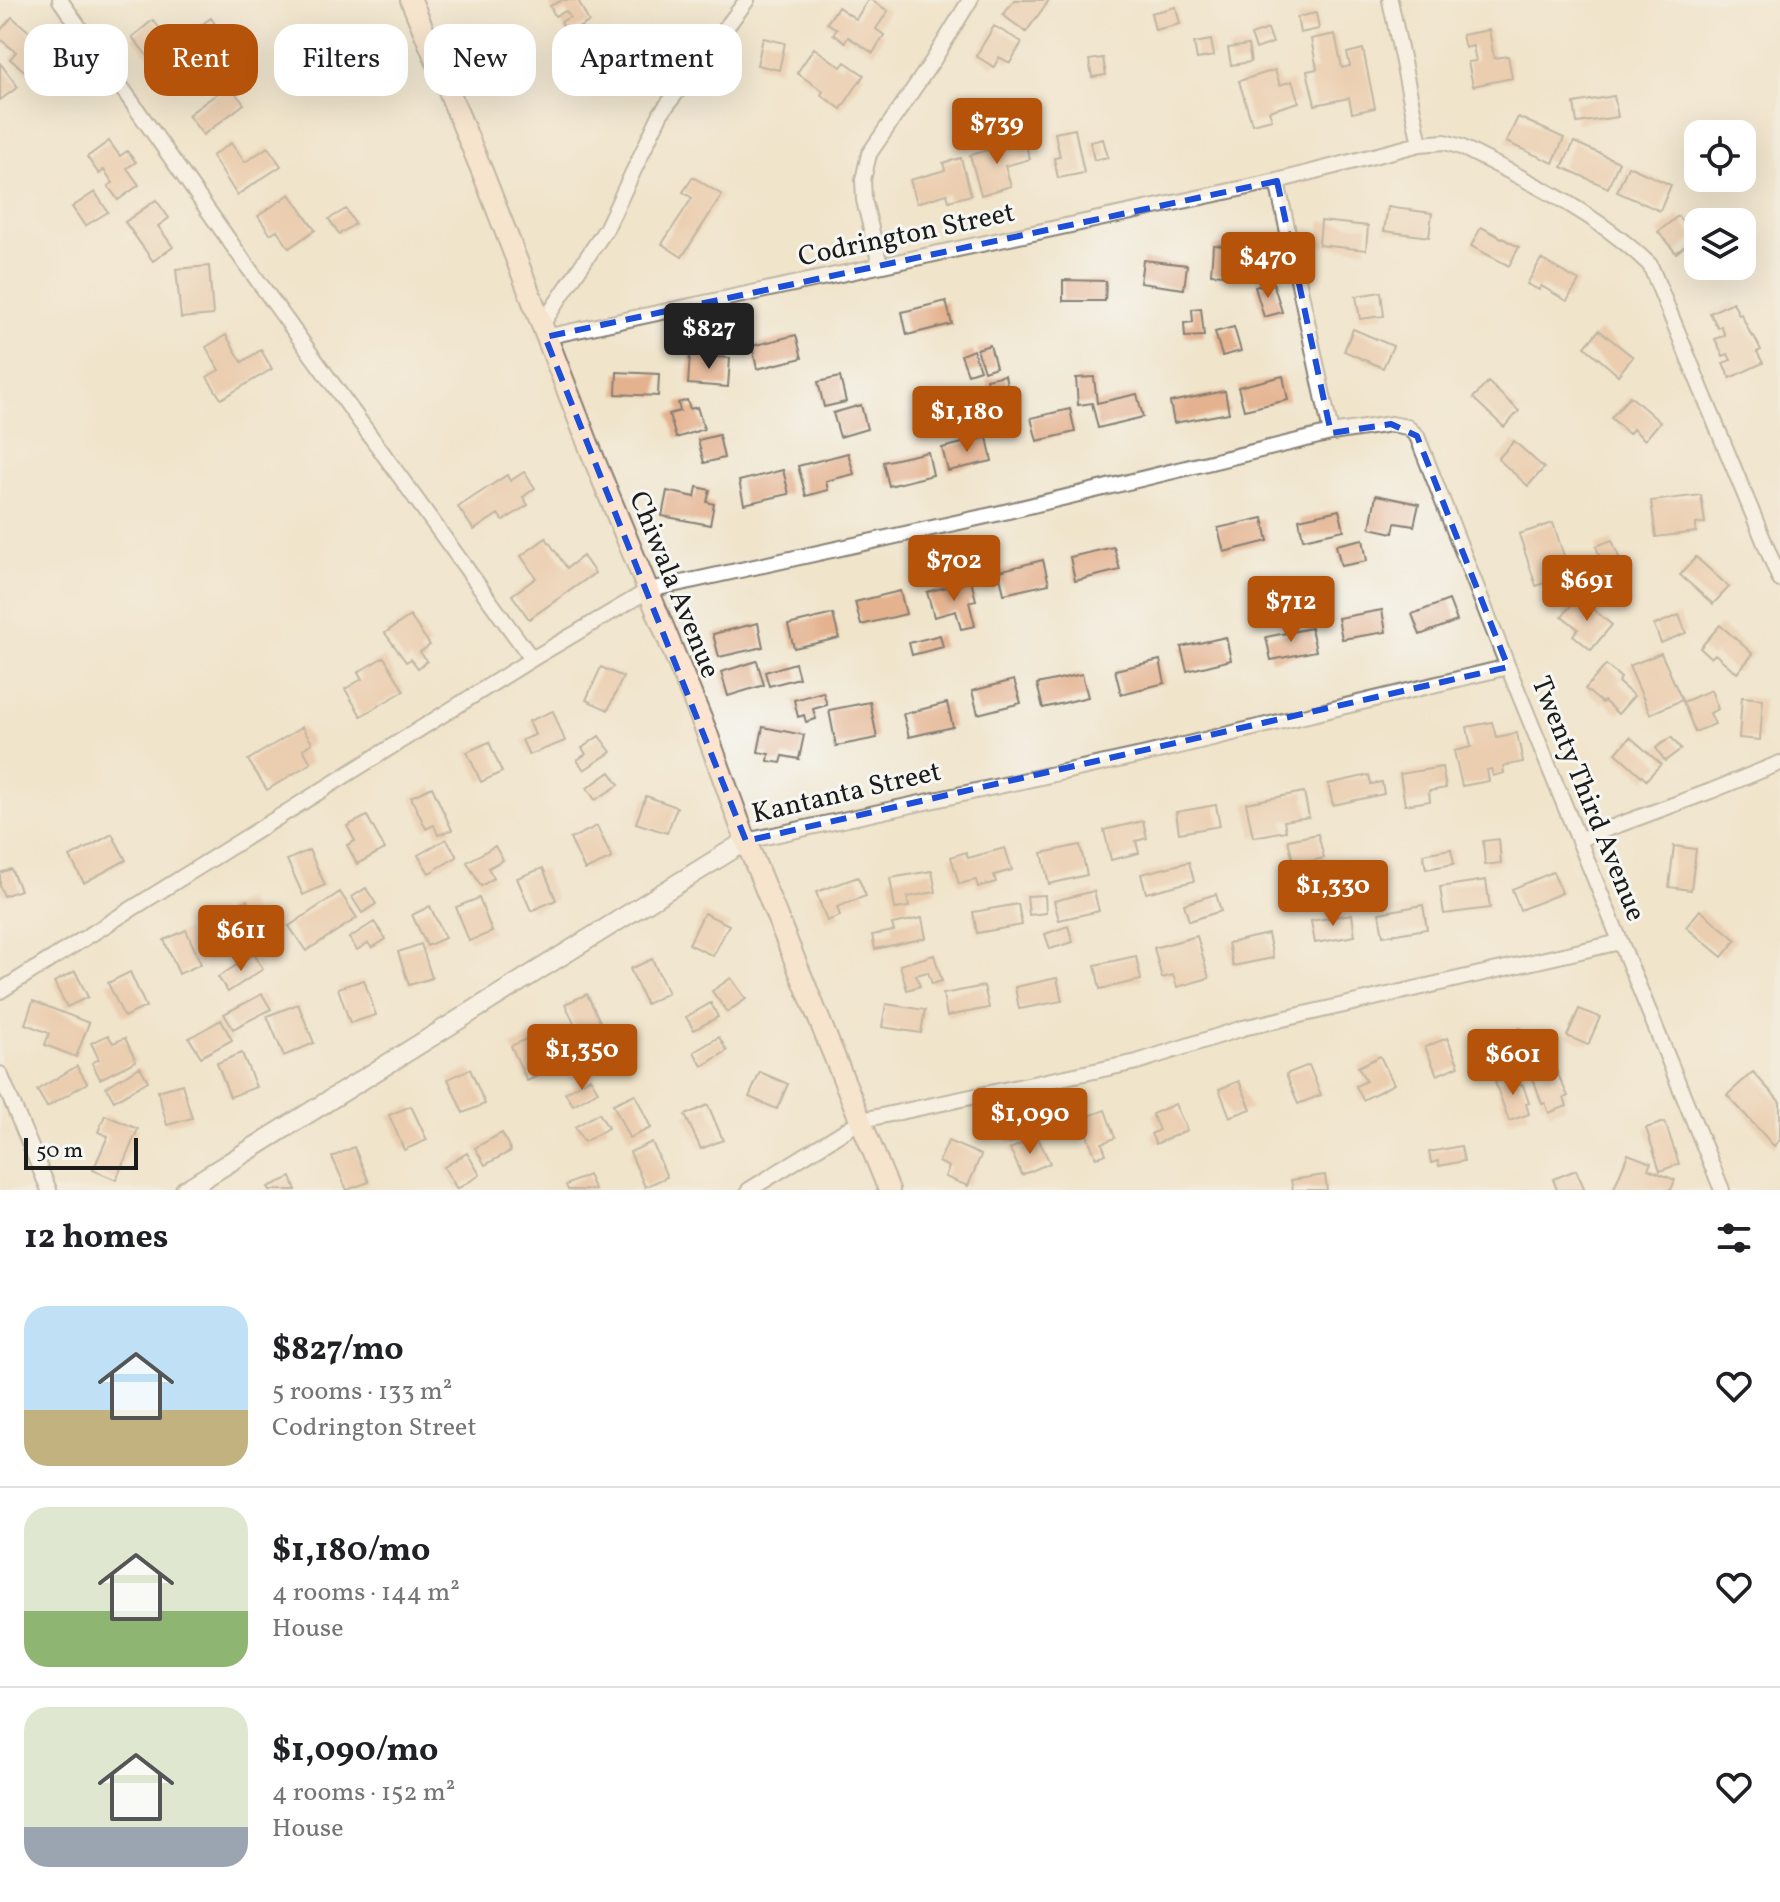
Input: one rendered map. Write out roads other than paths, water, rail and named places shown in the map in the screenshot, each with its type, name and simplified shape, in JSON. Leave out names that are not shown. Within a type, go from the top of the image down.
[{"type":"main road","name":"Chiwala Avenue","points":[[411,0],[705,728],[746,841],[889,1190]]},
{"type":"street","points":[[60,0],[245,263],[532,659]]},
{"type":"street","points":[[543,332],[606,229],[661,113],[747,0]]},
{"type":"street","points":[[880,265],[864,200],[863,180],[869,154],[970,0]]},
{"type":"street","points":[[1390,0],[1420,144],[1445,142],[1461,147],[1561,198],[1635,250],[1650,265],[1780,580]]},
{"type":"street","name":"Codrington Street","points":[[543,332],[1277,181],[1420,144]]},
{"type":"street","points":[[0,991],[532,659],[649,590],[996,514],[1331,433],[1277,181]]},
{"type":"street","name":"Twenty Third Avenue","points":[[1331,433],[1391,424],[1407,427],[1417,436],[1722,1190]]},
{"type":"street","name":"Kantanta Street","points":[[185,1190],[746,841],[1146,754],[1508,667]]},
{"type":"street","points":[[1580,839],[1780,763]]},
{"type":"street","points":[[749,1190],[862,1120],[1137,1062],[1243,1028],[1620,942]]},
{"type":"street","points":[[0,1074],[49,1190]]}]
